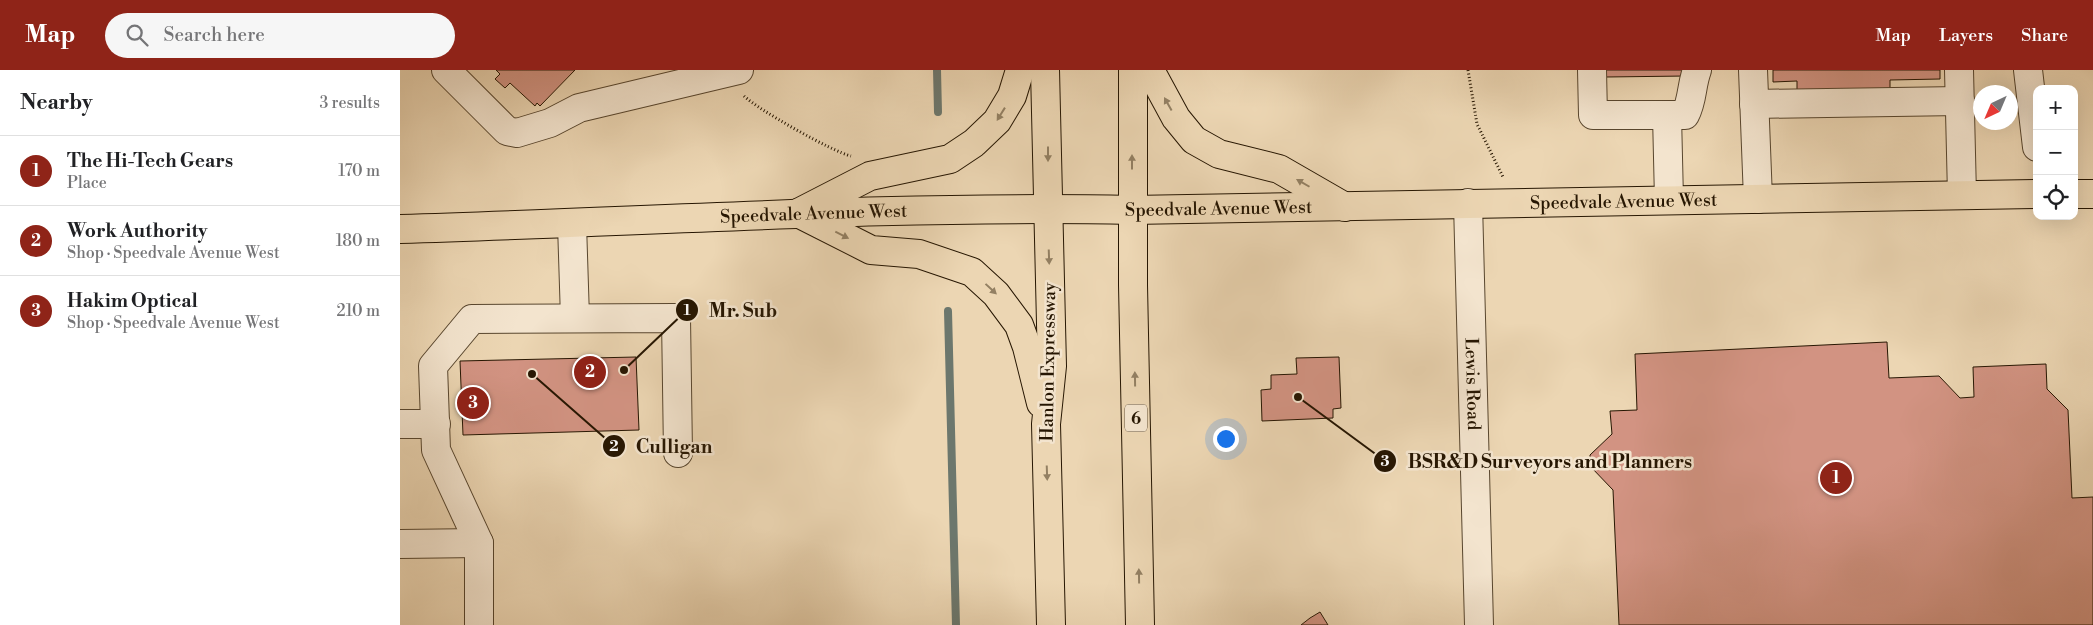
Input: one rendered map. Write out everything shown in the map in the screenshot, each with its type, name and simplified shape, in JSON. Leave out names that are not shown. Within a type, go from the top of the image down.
[{"type":"main road","points":[[798,214],[870,176],[950,159],[966,148],[997,121],[1012,96],[1020,70]]},
{"type":"main road","name":"Hanlon Expressway","points":[[1045,70],[1052,366],[1046,424],[1051,625]]},
{"type":"main road","name":"6","points":[[1133,70],[1132,210],[1140,625]]},
{"type":"main road","points":[[1150,70],[1176,118],[1194,140],[1219,154],[1279,169],[1345,207]]},
{"type":"main road","name":"Speedvale Avenue West","points":[[400,230],[798,214],[1048,208],[1132,210],[1345,207],[1516,202],[2033,194]]},
{"type":"main road","points":[[2078,194],[2093,194]]},
{"type":"main road","points":[[798,214],[871,250],[919,254],[972,272],[996,294],[1019,325],[1027,347],[1046,424]]},
{"type":"street","points":[[446,70],[510,133],[550,123],[579,108],[654,80],[738,70]]},
{"type":"street","points":[[1592,70],[1593,115],[1685,115],[1692,102],[1692,82],[1697,70]]},
{"type":"street","points":[[1754,70],[1758,199]]},
{"type":"street","points":[[1959,70],[1962,195]]},
{"type":"street","points":[[2028,70],[2035,130]]},
{"type":"street","points":[[1754,104],[1960,101]]},
{"type":"street","points":[[1667,115],[1669,200]]},
{"type":"street","name":"Lewis Road","points":[[1468,203],[1479,625]]},
{"type":"street","points":[[572,224],[575,318]]},
{"type":"street","points":[[479,625],[480,543],[436,450],[433,366],[472,319],[676,318],[678,453]]},
{"type":"street","points":[[400,424],[436,424]]},
{"type":"street","points":[[400,544],[480,543]]},
{"type":"path","points":[[738,70],[740,92],[749,101],[842,154],[858,158]]},
{"type":"path","points":[[1468,70],[1477,124],[1516,202]]},
{"type":"building","points":[[496,70],[575,70],[540,106],[537,103],[535,106],[510,83],[505,88],[495,79],[500,74]]},
{"type":"building","points":[[1606,70],[1686,70],[1686,76],[1606,77]]},
{"type":"building","points":[[1773,70],[1940,70],[1940,79],[1890,80],[1890,89],[1797,91],[1797,81],[1773,82]]},
{"type":"building","points":[[1887,342],[1889,378],[1939,376],[1960,398],[1974,397],[1973,367],[2046,364],[2047,389],[2068,410],[2072,498],[2093,497],[2093,625],[1619,625],[1613,490],[1590,466],[1590,455],[1612,434],[1610,411],[1637,410],[1635,354]]},
{"type":"building","points":[[636,357],[639,430],[463,435],[460,361]]},
{"type":"building","points":[[1339,357],[1341,408],[1333,409],[1333,418],[1262,421],[1261,390],[1271,389],[1271,375],[1297,374],[1296,358]]},
{"type":"building","points":[[1320,612],[1328,625],[1301,625],[1310,618]]},
{"type":"waterway","points":[[937,70],[938,112]]},
{"type":"waterway","points":[[948,311],[956,625]]},
{"type":"place","name":"Mr. Sub","points":[[624,370]]},
{"type":"place","name":"Work Authority","points":[[590,372]]},
{"type":"place","name":"Culligan","points":[[532,374]]},
{"type":"place","name":"BSR&D Surveyors and Planners","points":[[1298,397]]},
{"type":"place","name":"Hakim Optical","points":[[473,403]]},
{"type":"place","name":"The Hi-Tech Gears","points":[[1836,478]]}]
